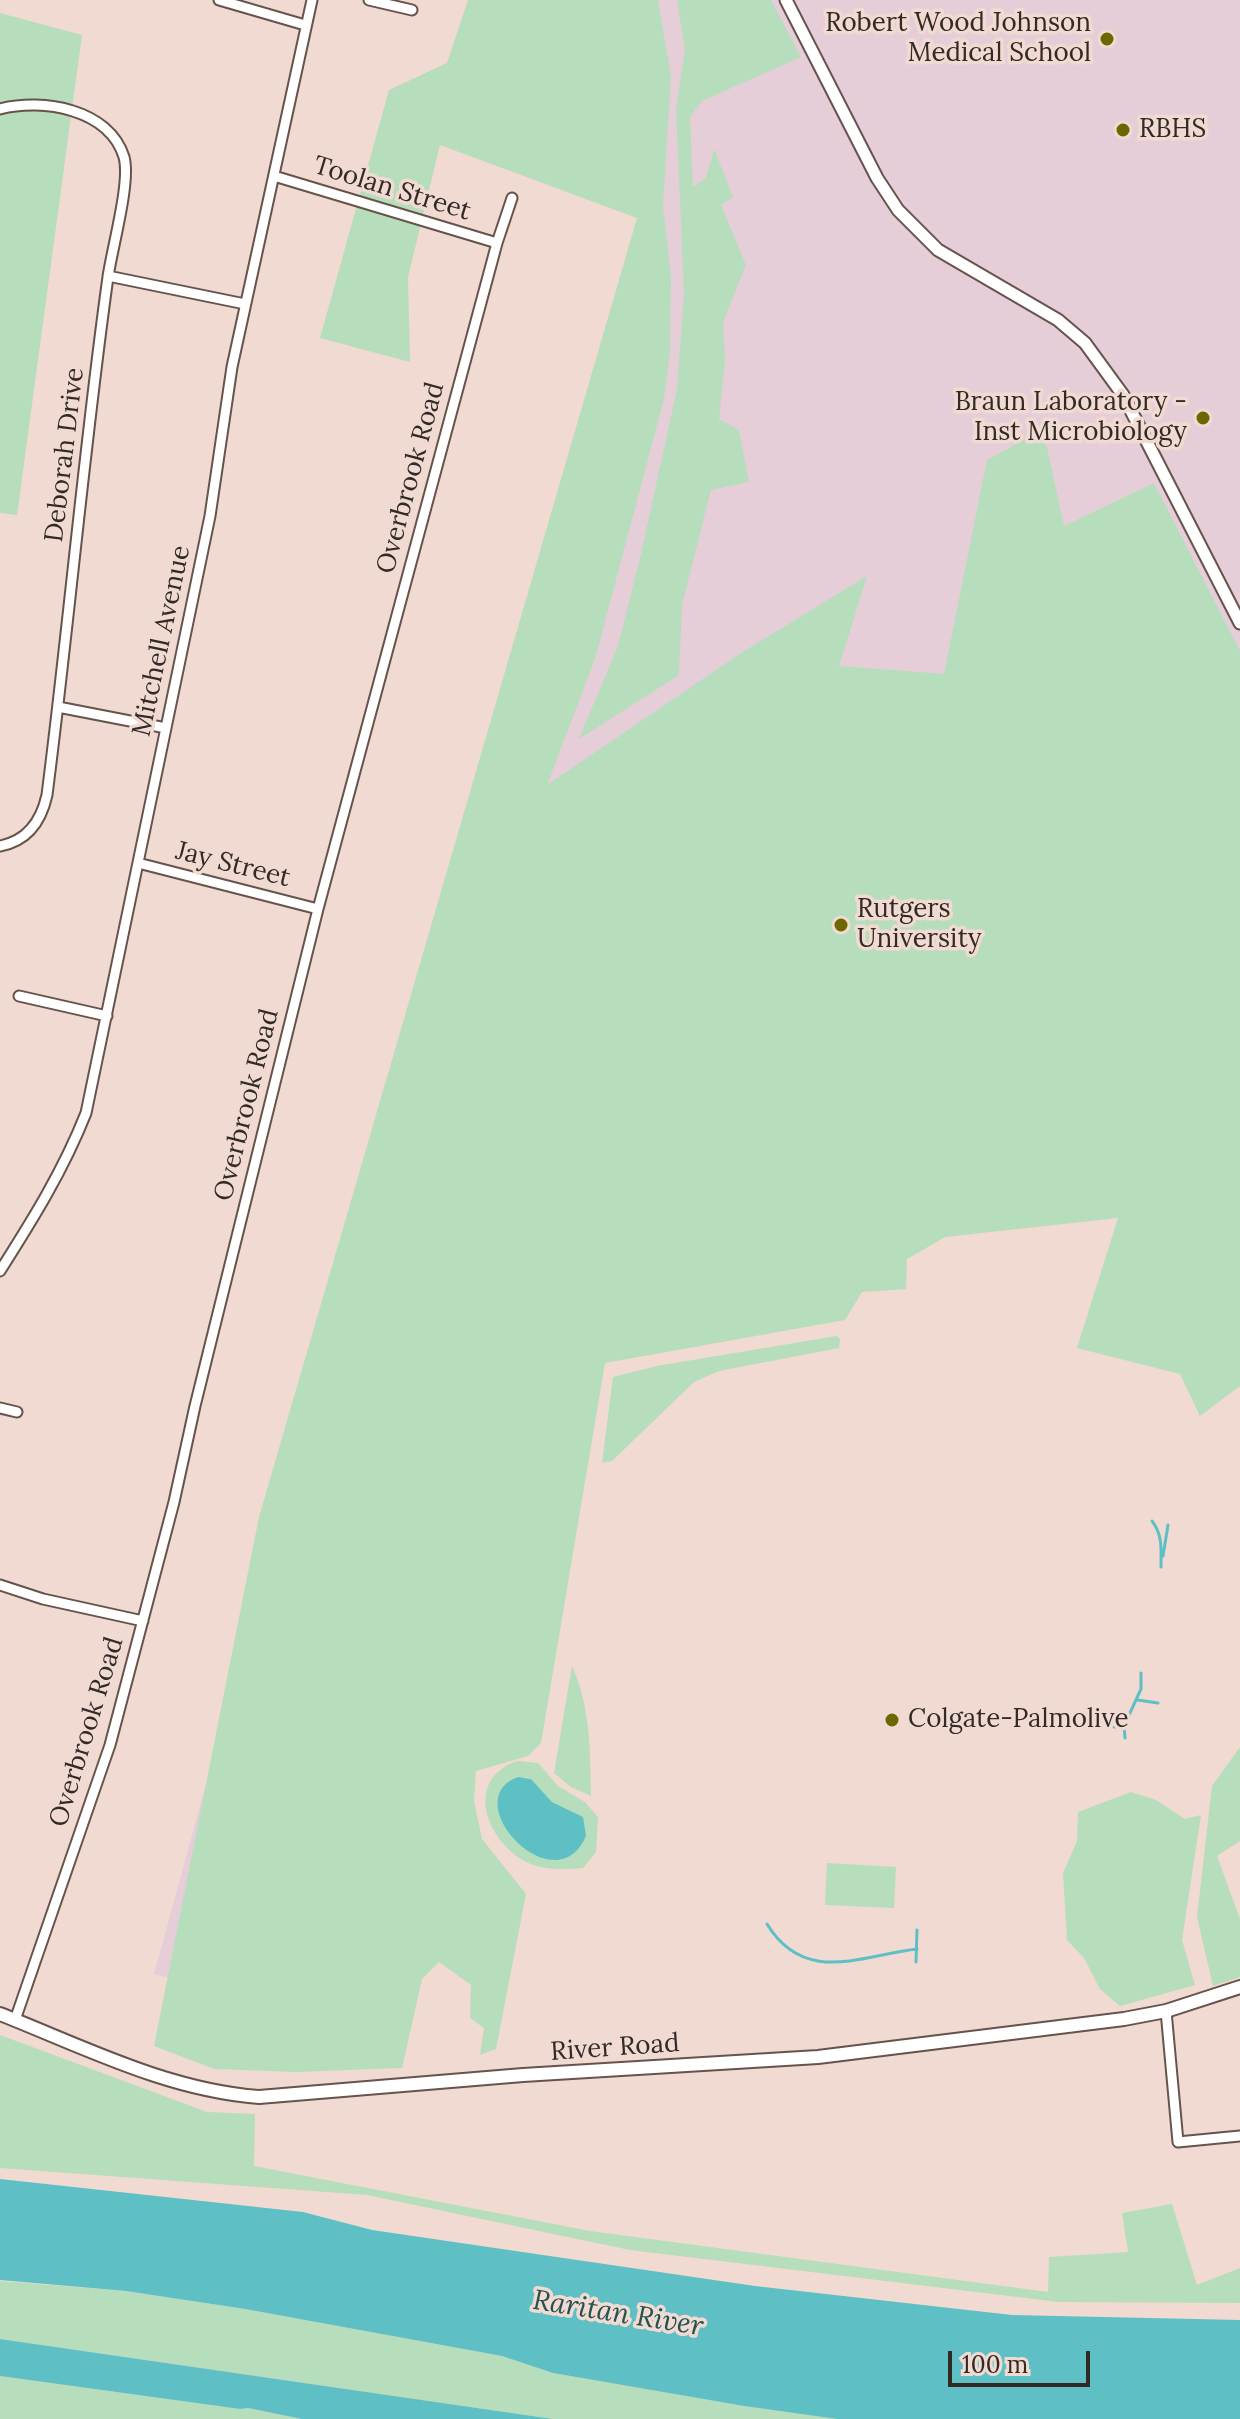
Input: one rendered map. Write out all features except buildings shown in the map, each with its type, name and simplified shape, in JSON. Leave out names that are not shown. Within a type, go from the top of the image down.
[{"type":"main road","name":"River Road","points":[[0,2014],[173,2082],[259,2097],[523,2075],[818,2057],[1124,2019],[1166,2011],[1240,1987]]},
{"type":"street","points":[[219,0],[305,25]]},
{"type":"street","name":"Mitchell Avenue","points":[[0,1271],[68,1159],[86,1113],[210,516],[232,367],[312,0]]},
{"type":"street","points":[[369,0],[412,10]]},
{"type":"street","points":[[786,0],[877,178],[913,228],[938,250],[1058,320],[1085,343],[1104,368],[1123,395],[1240,623]]},
{"type":"street","name":"Deborah Drive","points":[[0,109],[34,105],[84,115],[110,132],[118,144],[126,170],[108,276],[44,810],[25,836],[15,843],[0,846]]},
{"type":"street","name":"Toolan Street","points":[[274,176],[497,243]]},
{"type":"street","name":"Overbrook Road","points":[[15,2020],[110,1745],[174,1502],[318,909],[497,243],[512,198]]},
{"type":"street","points":[[108,276],[245,304]]},
{"type":"street","points":[[58,707],[166,728]]},
{"type":"street","name":"Jay Street","points":[[138,863],[318,909]]},
{"type":"street","points":[[19,996],[107,1016]]},
{"type":"street","points":[[0,1408],[17,1412]]},
{"type":"street","points":[[0,1585],[43,1599],[143,1621]]},
{"type":"street","points":[[1166,2011],[1178,2142],[1240,2136]]},
{"type":"shaded area","name":"Rutgers University","points":[[469,0],[1240,0],[1240,1387],[1161,1208],[503,1295],[279,2007],[154,1974],[519,642],[642,214]]},
{"type":"green space","name":"Rutgers University","points":[[468,0],[658,0],[671,76],[663,206],[671,277],[670,351],[664,399],[595,659],[547,785],[741,653],[867,576],[839,666],[944,674],[987,460],[1043,429],[1064,526],[1154,483],[1240,651],[1240,1386],[1200,1416],[1180,1374],[1077,1348],[1118,1218],[945,1237],[907,1259],[906,1289],[862,1292],[845,1320],[605,1363],[541,1743],[528,1756],[476,1771],[474,1801],[482,1839],[526,1894],[496,2049],[480,2055],[484,2028],[470,2018],[471,1985],[439,1962],[422,1979],[402,2068],[295,2072],[214,2069],[154,2046],[259,1517],[637,218],[440,145],[408,277],[410,362],[320,338],[389,90],[447,63]]},
{"type":"green space","points":[[677,0],[771,0],[801,57],[702,101],[690,117],[693,187],[706,178],[714,149],[733,197],[721,205],[746,265],[723,322],[725,360],[719,419],[739,430],[749,482],[711,490],[682,605],[679,675],[579,739],[618,646],[677,389],[684,293],[676,107],[685,50]]},
{"type":"green space","points":[[0,13],[82,35],[17,515],[0,513]]},
{"type":"green space","points":[[837,1336],[840,1339],[839,1348],[719,1371],[694,1382],[612,1461],[602,1463],[613,1377],[657,1366]]},
{"type":"green space","points":[[572,1666],[586,1714],[591,1796],[571,1787],[554,1773]]},
{"type":"green space","points":[[1240,1747],[1240,1841],[1217,1856],[1240,1919],[1240,1977],[1213,1986],[1197,1917],[1212,1786]]},
{"type":"green space","points":[[517,1761],[538,1763],[558,1786],[585,1802],[598,1817],[596,1852],[583,1868],[543,1868],[521,1859],[508,1849],[490,1822],[486,1808],[486,1794],[491,1781],[501,1769]],"holes":[[[525,1777],[531,1779],[552,1802],[578,1815],[567,1857],[543,1858]]]},
{"type":"green space","points":[[1131,1792],[1156,1800],[1185,1819],[1201,1815],[1182,1940],[1195,1985],[1120,2006],[1100,1989],[1084,1958],[1067,1940],[1063,1873],[1077,1841],[1078,1812]]},
{"type":"green space","points":[[827,1863],[896,1867],[894,1908],[825,1905]]},
{"type":"green space","points":[[0,2035],[207,2112],[255,2114],[254,2166],[590,2231],[1048,2292],[1049,2257],[1128,2252],[1122,2213],[1172,2204],[1197,2285],[1240,2268],[1240,2303],[1059,2302],[630,2250],[367,2195],[0,2168]]},
{"type":"green space","points":[[0,2281],[126,2291],[245,2309],[502,2356],[553,2373],[837,2419],[553,2419],[0,2339]]},
{"type":"green space","points":[[0,2376],[248,2408],[302,2419],[0,2419]]},
{"type":"water","points":[[518,1777],[531,1779],[552,1802],[583,1817],[586,1836],[572,1855],[553,1860],[534,1855],[517,1842],[504,1824],[498,1806],[502,1789]]},
{"type":"water","name":"Raritan River","points":[[0,2179],[303,2212],[372,2230],[755,2286],[1012,2315],[1240,2320],[1240,2419],[837,2419],[553,2373],[502,2356],[245,2309],[126,2291],[0,2280]]},
{"type":"water","points":[[0,2339],[553,2419],[302,2419],[248,2408],[0,2376]]},
{"type":"waterway","points":[[1152,1521],[1160,1537],[1161,1567]]},
{"type":"waterway","points":[[1163,1556],[1168,1525]]},
{"type":"waterway","points":[[1125,1738],[1124,1726],[1141,1689],[1141,1673]]},
{"type":"waterway","points":[[1138,1700],[1158,1703]]},
{"type":"waterway","points":[[1114,1727],[1124,1726]]},
{"type":"waterway","points":[[767,1924],[782,1943],[799,1955],[817,1961],[855,1960],[917,1949]]},
{"type":"waterway","points":[[916,1962],[917,1930]]},
{"type":"place","name":"Robert Wood Johnson Medical School","points":[[1107,39]]},
{"type":"place","name":"RBHS","points":[[1123,130]]},
{"type":"place","name":"Braun Laboratory - Inst Microbiology","points":[[1203,418]]},
{"type":"place","name":"Rutgers University","points":[[841,925]]},
{"type":"place","name":"Colgate-Palmolive","points":[[892,1720]]}]
